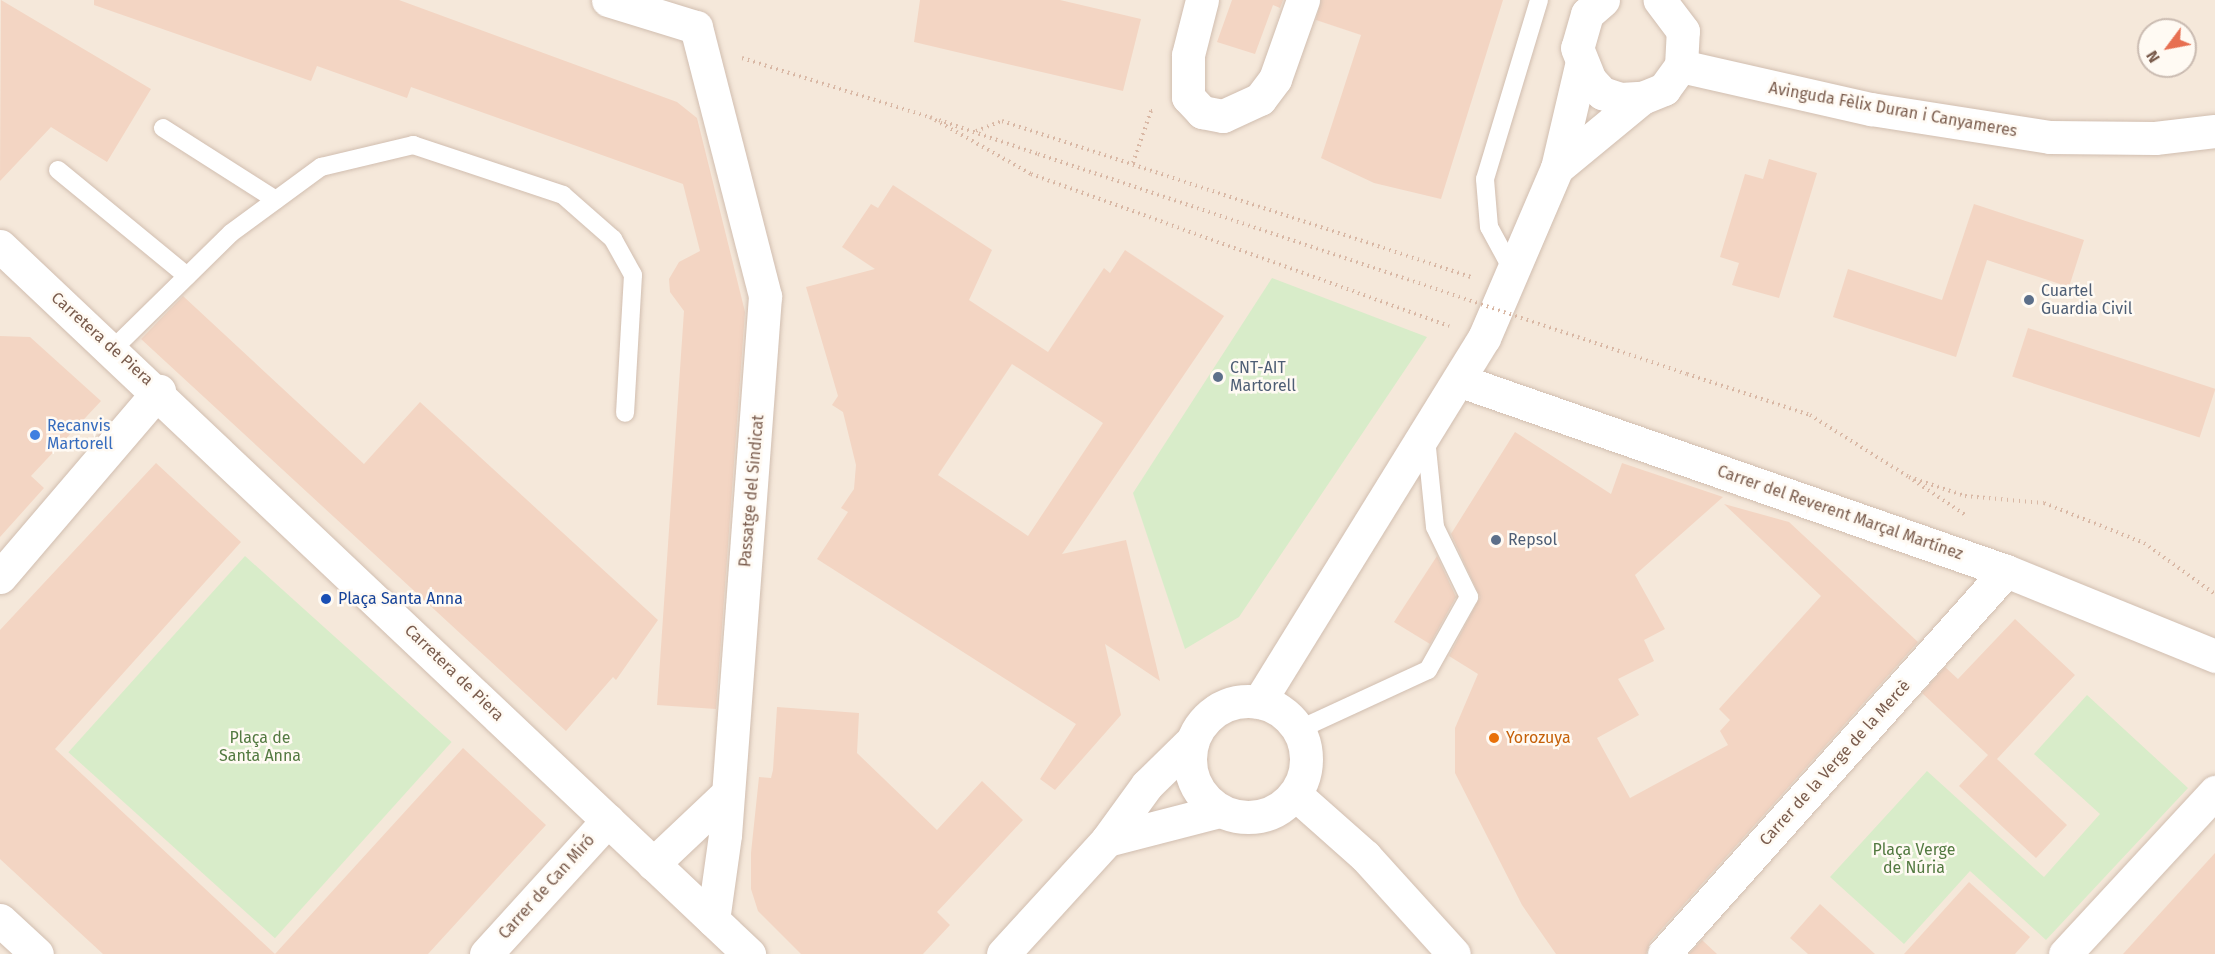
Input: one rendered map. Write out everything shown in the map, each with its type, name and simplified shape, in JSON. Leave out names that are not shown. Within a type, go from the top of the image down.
[{"type":"street","points":[[608,0],[643,6],[696,27]]},
{"type":"street","points":[[1202,0],[1187,76],[1188,97],[1202,112],[1223,116],[1260,99],[1275,79],[1303,0]]},
{"type":"street","points":[[1259,702],[1426,438],[1484,338],[1511,281],[1557,168],[1581,66],[1579,30],[1603,0]]},
{"type":"street","points":[[1557,168],[1642,98],[1664,89],[1681,66],[1683,31],[1660,0]]},
{"type":"street","name":"Passatge del Sindicat","points":[[696,27],[765,296],[728,793],[713,920]]},
{"type":"street","points":[[1581,66],[1602,93],[1642,98]]},
{"type":"street","name":"Avinguda Fèlix Duran i Canyameres","points":[[1681,66],[1871,109],[2050,137],[2155,138],[2215,131]]},
{"type":"street","name":"Carretera de Piera","points":[[0,246],[159,391],[749,954]]},
{"type":"street","name":"Carrer del Reverent Marçal Martínez","points":[[1461,381],[2006,571],[2215,656]]},
{"type":"street","points":[[0,577],[159,391]]},
{"type":"street","name":"Carrer de la Verge de la Mercè","points":[[1664,954],[2006,571]]},
{"type":"street","points":[[1003,954],[1107,840],[1147,784],[1192,741],[1205,718],[1221,707],[1259,702],[1275,708],[1298,730],[1306,762],[1295,794],[1264,816],[1246,818],[1220,811],[1107,840]]},
{"type":"street","points":[[1192,741],[1191,773],[1220,811]]},
{"type":"street","points":[[2065,954],[2215,792]]},
{"type":"street","points":[[653,864],[728,793]]},
{"type":"street","points":[[1295,794],[1365,856],[1454,954]]},
{"type":"street","name":"Carrer de Can Miró","points":[[486,954],[608,820]]},
{"type":"street","points":[[0,920],[37,954]]},
{"type":"lane","points":[[1511,281],[1489,227],[1485,179],[1539,0]]},
{"type":"lane","points":[[163,128],[276,200]]},
{"type":"lane","points":[[113,349],[188,276],[276,200],[321,167],[413,145],[563,195],[613,239],[633,275],[625,413]]},
{"type":"lane","points":[[58,170],[188,276]]},
{"type":"lane","points":[[1298,730],[1428,670],[1469,597],[1435,527],[1426,438]]},
{"type":"path","points":[[696,27],[748,62],[976,132],[1810,416],[1909,477],[1965,496],[2044,503],[2144,543],[2215,594]]},
{"type":"path","points":[[1133,163],[1151,111],[1202,112]]},
{"type":"path","points":[[930,117],[1031,174],[1484,338]]},
{"type":"path","points":[[976,132],[1002,121],[1511,281]]},
{"type":"shaded area","points":[[0,0],[2215,0],[2215,954],[0,954]]},
{"type":"green space","points":[[1272,278],[1427,337],[1239,617],[1185,649],[1133,493]]},
{"type":"green space","name":"Plaça de Santa Anna","points":[[245,556],[452,742],[275,938],[68,752]]},
{"type":"green space","name":"Plaça Verge de Núria","points":[[2087,695],[2188,788],[2046,940],[1970,871],[1904,944],[1830,877],[1927,771],[2044,877],[2100,814],[2034,754]]},
{"type":"building","points":[[1,0],[151,89],[107,162],[51,127],[0,181]]},
{"type":"building","points":[[94,0],[399,0],[677,102],[697,118],[745,312],[716,709],[657,705],[684,311],[670,292],[669,279],[679,262],[700,251],[683,184],[411,87],[407,98],[317,66],[311,81],[94,5]]},
{"type":"building","points":[[920,0],[1060,0],[1141,19],[1123,91],[914,42]]},
{"type":"building","points":[[1232,0],[1283,0],[1280,8],[1273,5],[1255,54],[1217,42]]},
{"type":"building","points":[[1321,0],[1503,0],[1441,199],[1374,183],[1321,158],[1361,35],[1316,20]]},
{"type":"building","points":[[1769,159],[1817,173],[1779,298],[1732,285],[1739,263],[1720,257],[1745,174],[1763,179]]},
{"type":"building","points":[[893,185],[992,250],[969,300],[1048,352],[1104,268],[1110,273],[1125,250],[1224,316],[1062,554],[1126,540],[1160,681],[1105,644],[1121,715],[1055,790],[1040,779],[1076,724],[817,559],[848,512],[841,508],[854,489],[856,465],[843,412],[832,405],[838,396],[806,287],[875,269],[842,247],[871,204],[878,208]],"holes":[[[1012,364],[1103,423],[1028,536],[938,475]]]},
{"type":"building","points":[[1974,204],[2084,240],[2069,287],[1987,260],[1956,357],[1833,317],[1848,269],[1942,300]]},
{"type":"building","points":[[183,296],[364,464],[420,402],[658,620],[616,680],[613,677],[566,731],[141,339]]},
{"type":"building","points":[[2028,328],[2215,389],[2200,437],[2012,377]]},
{"type":"building","name":"Recanvis Martorell","points":[[0,336],[30,337],[101,401],[31,476],[44,488],[0,537]]},
{"type":"building","points":[[1515,432],[1611,494],[1622,463],[1723,497],[1635,575],[1665,629],[1644,640],[1654,661],[1618,679],[1639,715],[1597,738],[1630,798],[1728,745],[1720,731],[1730,720],[1719,709],[1821,596],[1724,504],[1789,522],[1918,642],[1650,942],[1646,954],[1556,954],[1522,905],[1455,773],[1455,728],[1478,674],[1449,656],[1480,597],[1451,534]]},
{"type":"building","points":[[156,463],[241,542],[55,749],[275,954],[103,954],[0,859],[0,630]]},
{"type":"building","points":[[1437,556],[1456,597],[1430,644],[1394,622]]},
{"type":"building","points":[[2015,619],[2075,675],[1997,759],[2067,825],[2036,858],[1959,786],[1988,755],[1922,693],[1945,667],[1958,679]]},
{"type":"building","points":[[777,707],[859,713],[857,753],[937,830],[982,781],[1023,820],[937,912],[950,925],[923,954],[801,954],[758,911],[751,889],[751,853],[759,777],[771,778],[773,770]]},
{"type":"building","points":[[463,748],[546,825],[428,954],[275,954]]},
{"type":"building","points":[[2215,853],[2215,954],[2123,954]]},
{"type":"building","points":[[1969,882],[2030,937],[2015,954],[1904,954]]},
{"type":"building","points":[[1820,904],[1875,954],[1808,954],[1790,938]]},
{"type":"building","points":[[1702,940],[1717,954],[1689,954]]},
{"type":"place","name":"Cuartel Guardia Civil","points":[[2029,300]]},
{"type":"place","name":"CNT-AIT Martorell","points":[[1218,377]]},
{"type":"place","name":"Recanvis Martorell","points":[[35,435]]},
{"type":"place","name":"Repsol","points":[[1496,540]]},
{"type":"place","name":"Plaça Santa Anna","points":[[326,599]]},
{"type":"place","name":"Yorozuya","points":[[1494,738]]}]
